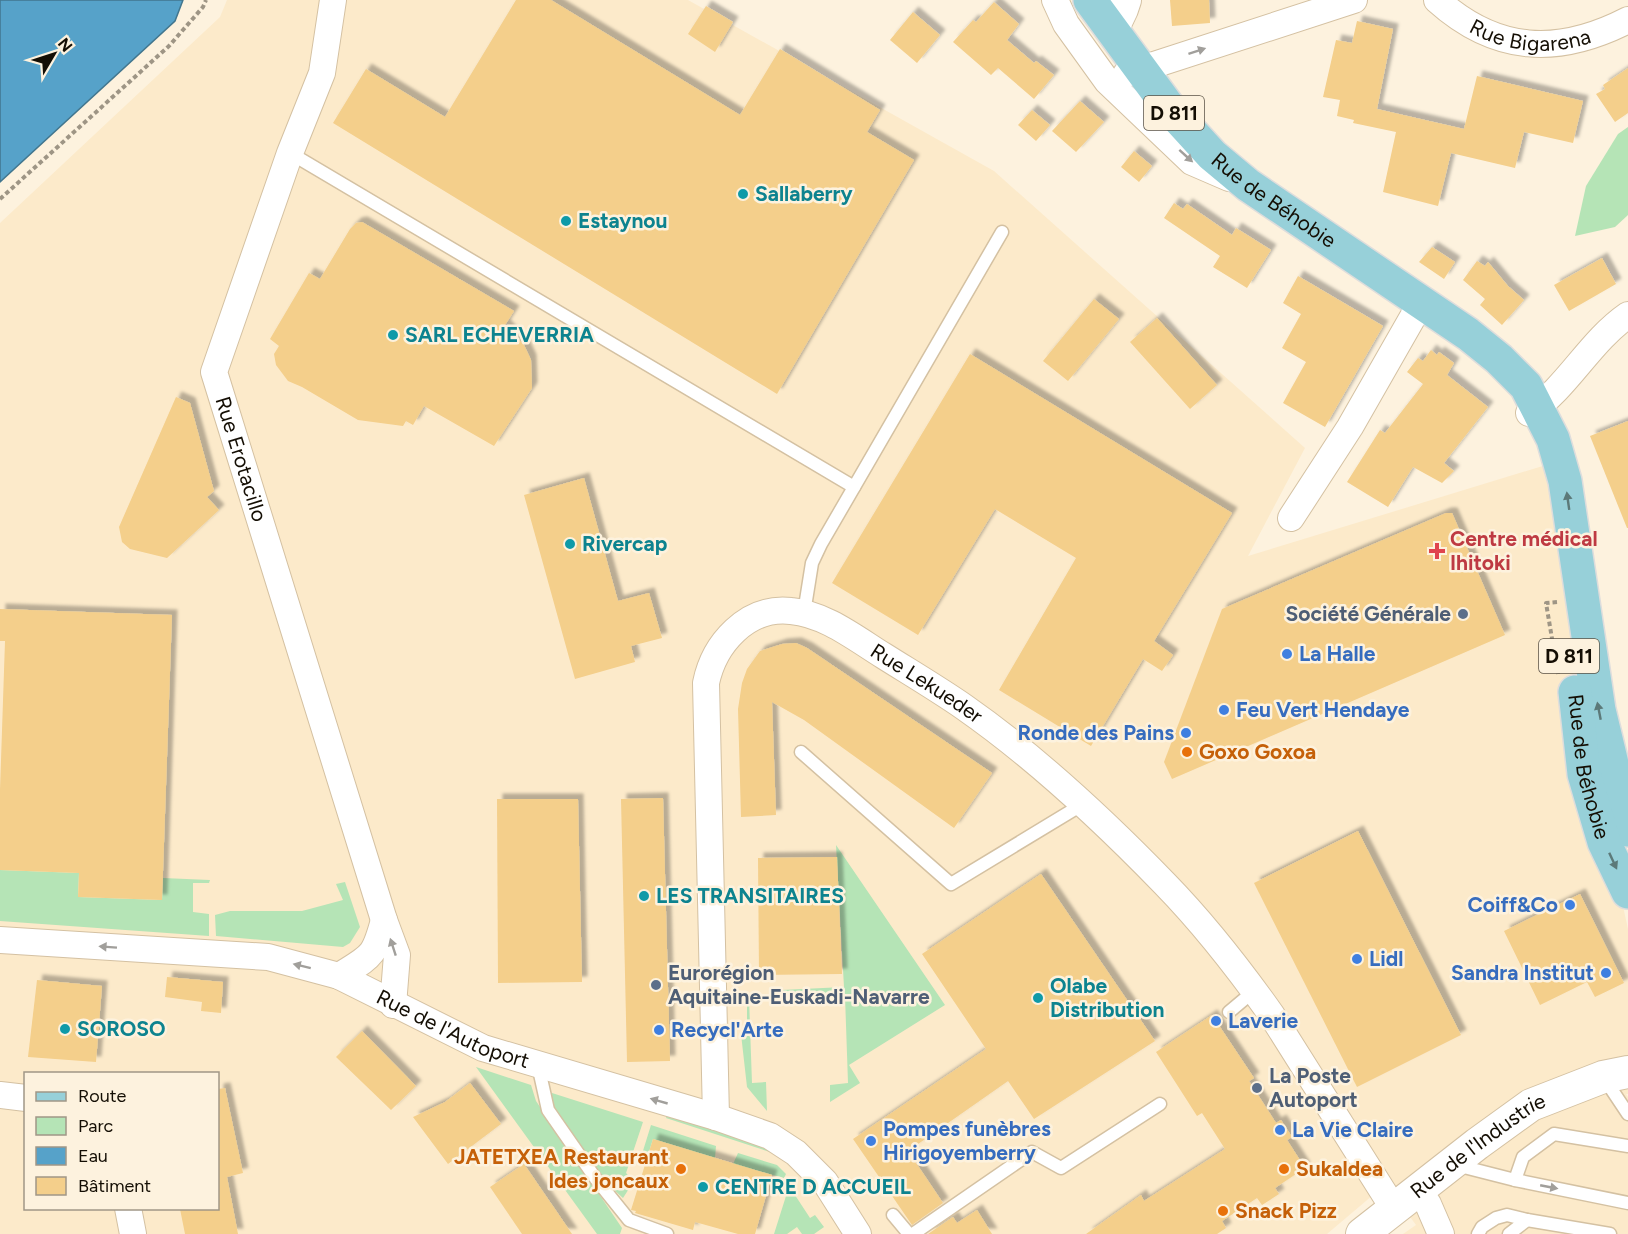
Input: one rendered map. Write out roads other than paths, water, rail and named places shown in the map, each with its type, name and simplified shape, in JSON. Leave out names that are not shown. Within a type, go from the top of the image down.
[{"type":"main road","name":"Rue de Béhobie","points":[[1090,0],[1170,109],[1212,154],[1248,185],[1344,252],[1422,301],[1499,359],[1553,439],[1565,481],[1599,710],[1628,830]]},
{"type":"main road","name":"Rue de Béhobie","points":[[1533,410],[1579,723],[1584,774],[1605,842],[1628,892]]},
{"type":"street","name":"Rue Erotacillo","points":[[333,0],[322,73],[290,153],[214,372],[384,920],[397,954],[393,1005]]},
{"type":"street","points":[[1056,0],[1066,24],[1107,81],[1192,162],[1248,185]]},
{"type":"street","points":[[1066,24],[1112,30],[1125,0]]},
{"type":"street","points":[[1107,81],[1354,0]]},
{"type":"street","name":"Rue Bigarena","points":[[1437,0],[1447,9],[1487,34],[1515,43],[1574,42],[1605,32],[1628,20]]},
{"type":"street","points":[[1291,518],[1350,427],[1422,301]]},
{"type":"street","points":[[1533,410],[1547,400],[1603,335],[1628,315]]},
{"type":"street","name":"Rue Lekueder","points":[[716,1117],[706,683],[709,667],[718,651],[741,625],[774,611],[789,610],[816,616],[847,633],[965,707],[1030,758],[1083,804],[1167,885],[1254,991],[1406,1200],[1428,1204],[1441,1234]]},
{"type":"street","points":[[339,976],[364,962],[376,947],[384,920]]},
{"type":"street","name":"Rue de l'Autoport","points":[[0,940],[268,957],[339,976],[483,1048],[716,1117],[770,1136],[791,1149],[825,1182],[858,1234]]},
{"type":"street","name":"Rue de l'Industrie","points":[[1362,1234],[1531,1106],[1616,1074],[1628,1051]]},
{"type":"street","points":[[0,1095],[24,1098]]},
{"type":"street","points":[[128,1210],[133,1234]]},
{"type":"lane","points":[[290,153],[854,487]]},
{"type":"lane","points":[[804,613],[812,563],[821,543],[1002,232]]},
{"type":"lane","points":[[801,752],[951,884],[1083,804]]},
{"type":"lane","points":[[1229,1012],[1254,991]]},
{"type":"lane","points":[[538,1065],[548,1110],[596,1179],[628,1220],[667,1234]]},
{"type":"lane","points":[[1616,1074],[1628,1114]]},
{"type":"lane","points":[[893,1215],[911,1234],[1032,1152],[1060,1168],[1160,1104]]},
{"type":"lane","points":[[1515,1180],[1524,1157],[1554,1134],[1628,1146]]},
{"type":"lane","points":[[1452,1164],[1515,1180],[1628,1203]]},
{"type":"lane","points":[[1478,1234],[1482,1227],[1496,1218],[1507,1215],[1610,1234]]},
{"type":"lane","points":[[1509,1234],[1527,1220]]},
{"type":"water","points":[[0,0],[183,0],[175,21],[0,182]]},
{"type":"place","name":"Sallaberry","points":[[743,194]]},
{"type":"place","name":"Estaynou","points":[[566,221]]},
{"type":"place","name":"SARL ECHEVERRIA","points":[[393,335]]},
{"type":"place","name":"Rivercap","points":[[570,544]]},
{"type":"place","name":"Centre médical Ihitoki","points":[[1437,551]]},
{"type":"place","name":"Société Générale","points":[[1463,614]]},
{"type":"place","name":"La Halle","points":[[1287,654]]},
{"type":"place","name":"Feu Vert Hendaye","points":[[1224,710]]},
{"type":"place","name":"Ronde des Pains","points":[[1186,733]]},
{"type":"place","name":"Goxo Goxoa","points":[[1187,752]]},
{"type":"place","name":"LES TRANSITAIRES","points":[[644,896]]},
{"type":"place","name":"Coiff&Co","points":[[1570,905]]},
{"type":"place","name":"Lidl","points":[[1357,959]]},
{"type":"place","name":"Sandra Institut","points":[[1606,973]]},
{"type":"place","name":"Eurorégion Aquitaine-Euskadi-Navarre","points":[[656,985]]},
{"type":"place","name":"Olabe Distribution","points":[[1038,998]]},
{"type":"place","name":"Laverie","points":[[1216,1021]]},
{"type":"place","name":"SOROSO","points":[[65,1029]]},
{"type":"place","name":"Recycl'Arte","points":[[659,1030]]},
{"type":"place","name":"La Poste Autoport","points":[[1257,1088]]},
{"type":"place","name":"La Vie Claire","points":[[1280,1130]]},
{"type":"place","name":"Pompes funèbres Hirigoyemberry","points":[[871,1141]]},
{"type":"place","name":"JATETXEA Restaurant ldes joncaux","points":[[681,1169]]},
{"type":"place","name":"Sukaldea","points":[[1284,1169]]},
{"type":"place","name":"CENTRE D ACCUEIL","points":[[703,1187]]},
{"type":"place","name":"Snack Pizz","points":[[1223,1211]]}]
